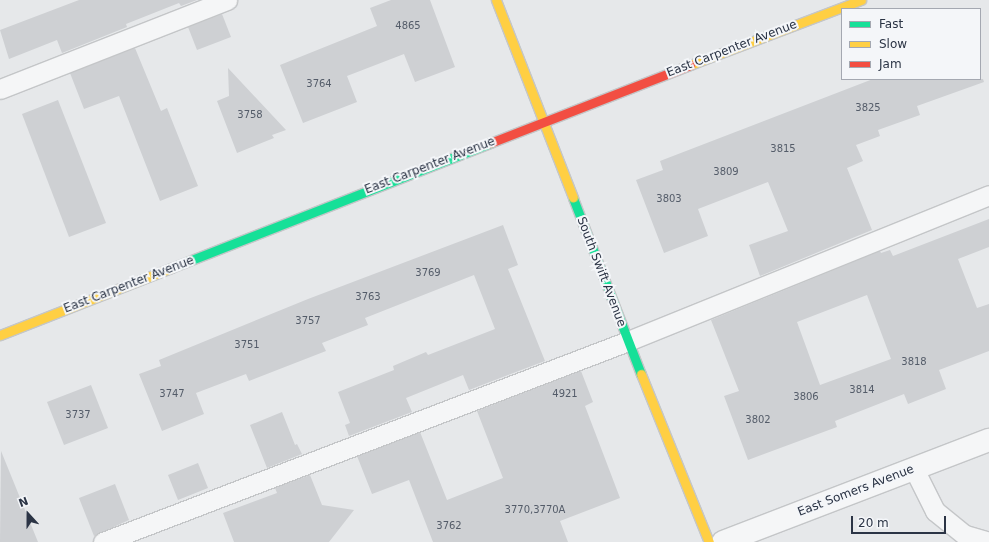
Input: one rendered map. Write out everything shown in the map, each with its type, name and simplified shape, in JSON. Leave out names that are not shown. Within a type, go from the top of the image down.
[{"type":"street","name":"South Swift Avenue","points":[[496,0],[628,341],[709,542]]},
{"type":"street","name":"East Carpenter Avenue","points":[[0,335],[542,122],[861,0]]},
{"type":"street","name":"East Somers Avenue","points":[[723,542],[989,440]]},
{"type":"lane","points":[[0,89],[226,0]]},
{"type":"lane","points":[[103,542],[628,341],[989,194]]},
{"type":"lane","points":[[914,469],[935,511],[965,535],[989,542]]},
{"type":"building","points":[[79,0],[197,0],[181,6],[179,3],[126,24],[127,27],[62,53],[57,40],[9,59],[0,30]]},
{"type":"building","points":[[391,0],[430,0],[455,67],[415,82],[404,54],[347,76],[357,102],[303,123],[280,65],[377,26],[370,8]]},
{"type":"building","points":[[222,14],[231,37],[197,50],[188,27]]},
{"type":"building","points":[[135,48],[161,111],[167,108],[198,186],[160,201],[119,96],[84,109],[70,73]]},
{"type":"building","points":[[228,68],[286,130],[272,135],[274,138],[237,153],[217,101],[229,96]]},
{"type":"building","points":[[983,79],[984,82],[917,106],[920,115],[878,130],[880,136],[856,145],[863,161],[847,168],[872,230],[760,276],[749,245],[788,231],[768,182],[698,209],[708,236],[664,253],[636,180],[663,170],[660,161],[870,80]]},
{"type":"building","points":[[58,100],[106,223],[69,237],[22,114]]},
{"type":"building","points":[[989,219],[989,247],[958,259],[977,308],[989,304],[989,351],[939,370],[946,389],[908,404],[904,394],[835,421],[837,427],[748,460],[724,396],[739,391],[711,320],[880,251],[881,253],[890,250],[893,256]],"holes":[[[867,295],[891,359],[820,385],[797,322]]]},
{"type":"building","points":[[503,225],[518,265],[508,269],[545,361],[469,390],[463,375],[406,398],[412,412],[349,436],[345,425],[350,423],[338,392],[394,370],[393,366],[426,352],[428,355],[495,329],[474,275],[365,318],[368,325],[322,343],[326,351],[249,381],[246,374],[196,393],[204,414],[162,431],[139,374],[161,366],[159,360],[308,299]]},
{"type":"building","points":[[581,371],[593,402],[585,406],[620,498],[560,521],[568,542],[433,542],[409,480],[372,494],[357,456],[420,432],[447,500],[503,478],[477,411]]},
{"type":"building","points":[[91,385],[108,428],[64,445],[47,402]]},
{"type":"building","points":[[282,412],[295,445],[297,444],[302,454],[267,468],[250,425]]},
{"type":"building","points":[[1,451],[38,542],[0,542]]},
{"type":"building","points":[[198,463],[208,488],[178,500],[168,475]]},
{"type":"building","points":[[310,475],[322,505],[354,510],[329,542],[234,542],[223,513],[277,493],[275,488]]},
{"type":"building","points":[[115,484],[129,520],[94,536],[79,498]]},
{"type":"traffic: fast","points":[[171,268],[490,143]]},
{"type":"traffic: fast","points":[[573,198],[641,374]]},
{"type":"traffic: slow","points":[[496,0],[573,198]]},
{"type":"traffic: slow","points":[[690,65],[861,0]]},
{"type":"traffic: slow","points":[[0,335],[171,268]]},
{"type":"traffic: slow","points":[[641,374],[709,542]]},
{"type":"traffic: jam","points":[[490,143],[690,65]]}]
